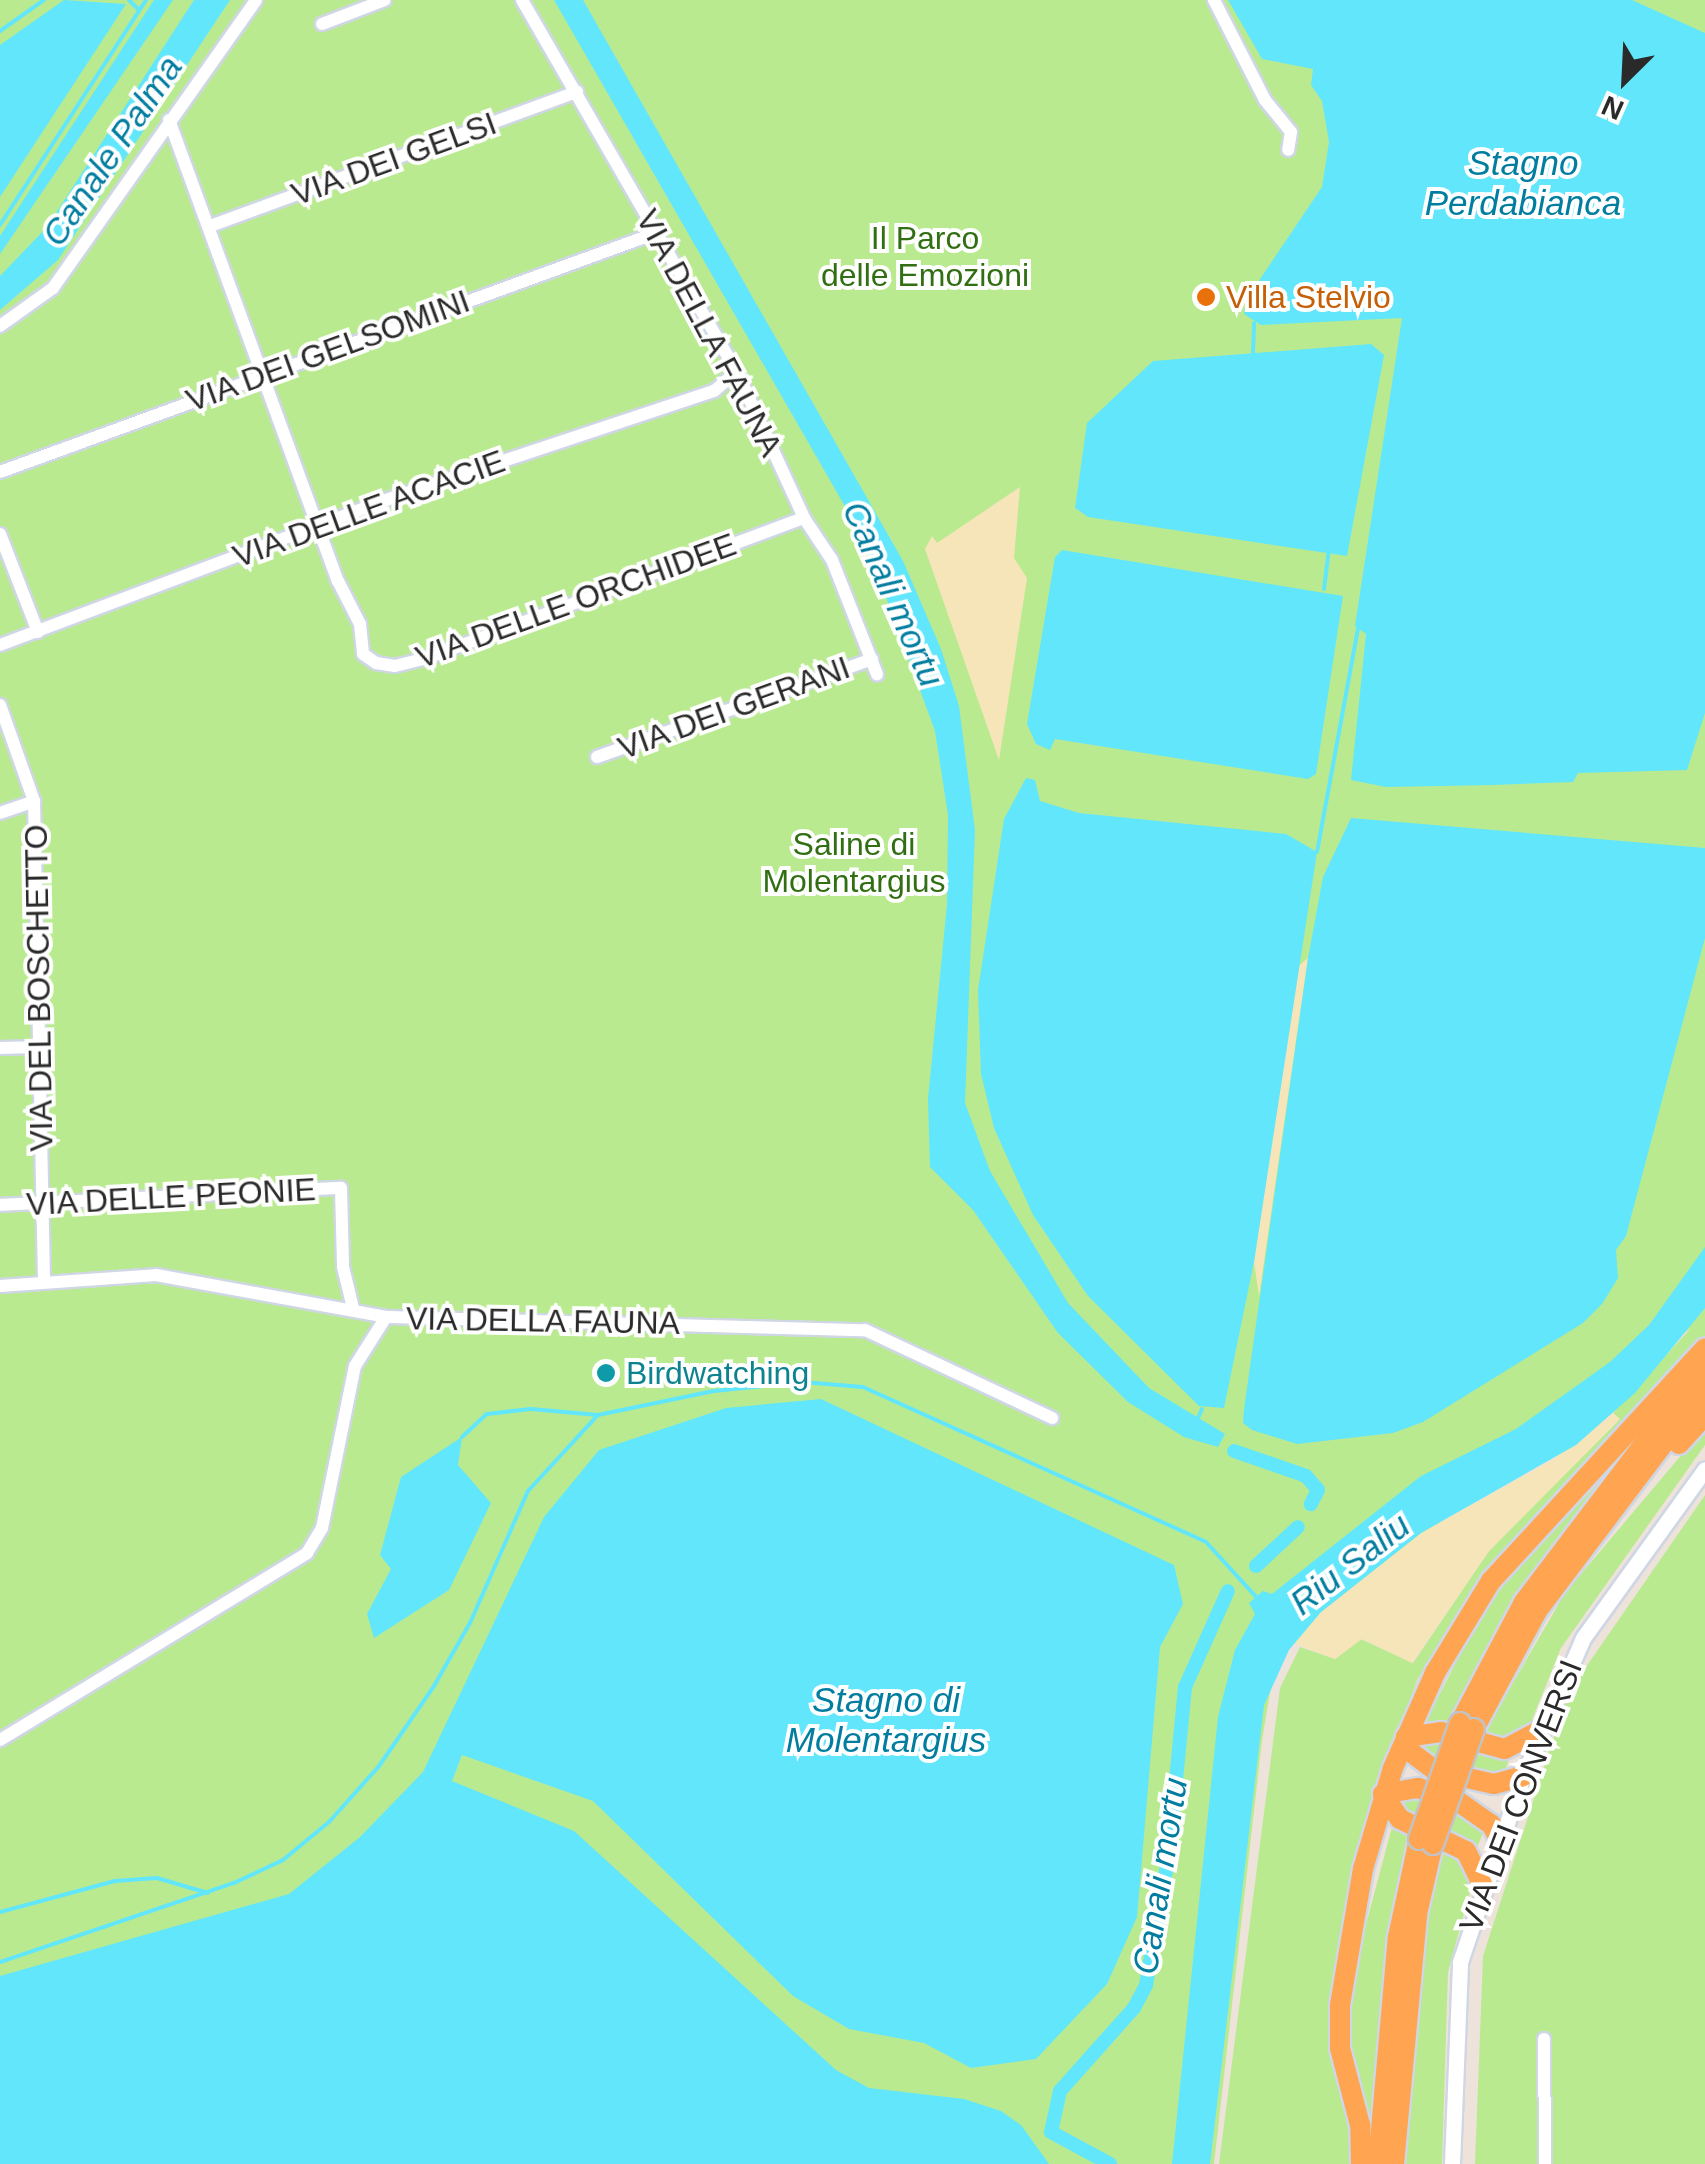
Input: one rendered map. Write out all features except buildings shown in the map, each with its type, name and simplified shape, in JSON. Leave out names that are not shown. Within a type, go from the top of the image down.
[{"type":"highway","points":[[1361,2164],[1338,2031],[1363,1870],[1383,1794],[1406,1737],[1444,1657],[1491,1581],[1705,1348]]},
{"type":"highway","points":[[1378,2164],[1398,1938],[1426,1842],[1467,1726],[1524,1602],[1705,1364]]},
{"type":"highway","points":[[1467,1726],[1538,1611],[1705,1390]]},
{"type":"highway","points":[[1656,1456],[1674,1450],[1705,1414]]},
{"type":"highway","points":[[1406,1737],[1441,1732],[1505,1749],[1540,1730]]},
{"type":"highway","points":[[1406,1737],[1408,1750],[1436,1772],[1494,1784],[1523,1776]]},
{"type":"highway","points":[[1383,1794],[1418,1788],[1459,1802],[1491,1824],[1500,1841]]},
{"type":"highway","points":[[1383,1794],[1400,1819],[1466,1851],[1484,1886]]},
{"type":"highway","points":[[1394,2164],[1426,1842]]},
{"type":"street","points":[[0,326],[54,288],[256,0]]},
{"type":"street","points":[[322,24],[384,0]]},
{"type":"street","name":"VIA DELLA FAUNA","points":[[522,0],[737,372],[804,518],[832,560],[876,674]]},
{"type":"street","points":[[1214,0],[1265,100],[1291,132],[1288,150]]},
{"type":"street","name":"VIA DEI GELSI","points":[[210,226],[577,92]]},
{"type":"street","points":[[169,120],[322,526]]},
{"type":"street","name":"VIA DEI GELSOMINI","points":[[0,472],[656,233]]},
{"type":"street","name":"VIA DELLE ACACIE","points":[[0,645],[322,526],[714,391],[737,372]]},
{"type":"street","name":"VIA DELLE ORCHIDEE","points":[[322,526],[338,580],[360,624],[364,654],[395,666],[804,518]]},
{"type":"street","points":[[0,534],[38,632]]},
{"type":"street","name":"VIA DEI GERANI","points":[[597,757],[872,659]]},
{"type":"street","name":"VIA DEL BOSCHETTO","points":[[0,704],[34,801],[44,1278]]},
{"type":"street","points":[[0,814],[34,801]]},
{"type":"street","points":[[0,1048],[40,1047]]},
{"type":"street","name":"VIA DELLE PEONIE","points":[[0,1205],[341,1188],[343,1267],[353,1308]]},
{"type":"street","points":[[0,1286],[44,1278],[156,1275],[386,1317]]},
{"type":"street","name":"VIA DELLA FAUNA","points":[[0,1740],[306,1553],[322,1528],[355,1366],[386,1317],[865,1330],[1052,1418]]},
{"type":"street","name":"VIA DEI CONVERSI","points":[[1452,2164],[1458,1978],[1484,1886],[1523,1776],[1583,1638],[1705,1468]]},
{"type":"street","points":[[1544,2039],[1546,2164]]},
{"type":"green space","name":"Saline di Molentargius","points":[[0,0],[1705,0],[1705,1340],[1496,1566],[1418,1678],[1366,1819],[1335,2000],[1354,2164],[1219,2164],[1280,1688],[1300,1647],[1335,1659],[1361,1639],[1413,1663],[1489,1551],[1619,1420],[1613,1413],[1691,1328],[1307,1625],[1286,1651],[1272,1681],[1262,1740],[1214,2164],[0,2164]]},
{"type":"green space","points":[[1651,1421],[1514,1602],[1451,1718],[1484,1733],[1565,1593],[1705,1427],[1705,1445],[1561,1648],[1529,1727],[1503,1746],[1424,1725],[1491,1594]]},
{"type":"green space","points":[[1705,1495],[1705,2164],[1475,2164],[1483,1956],[1568,1693]]},
{"type":"green space","points":[[1425,1740],[1476,1755],[1510,1757],[1503,1776],[1493,1779],[1418,1755]]},
{"type":"green space","points":[[1405,1795],[1457,1808],[1484,1830],[1475,1853],[1400,1815]]},
{"type":"green space","points":[[1393,1823],[1411,1833],[1384,1993],[1370,2139],[1345,2043],[1351,1981]]},
{"type":"green space","points":[[1443,1845],[1461,1856],[1472,1884],[1448,1972],[1442,2164],[1404,2164],[1425,1927]]},
{"type":"sand","points":[[1020,487],[1014,558],[1027,578],[999,760],[925,549],[932,536],[937,543]]},
{"type":"sand","points":[[1308,958],[1259,1296],[1254,1262],[1297,967]]},
{"type":"sand","points":[[1613,1413],[1620,1419],[1489,1551],[1412,1663],[1362,1639],[1335,1659],[1293,1643],[1321,1612],[1421,1533],[1554,1459]]},
{"type":"water","points":[[64,0],[126,4],[0,197],[0,45]]},
{"type":"water","points":[[154,0],[173,0],[0,254],[0,236]]},
{"type":"water","name":"Canale Palma","points":[[194,0],[230,0],[58,260],[0,310],[0,276],[47,227]]},
{"type":"water","points":[[554,0],[583,0],[903,561],[941,649],[959,706],[975,830],[965,1103],[990,1171],[1068,1303],[1149,1388],[1225,1434],[1218,1447],[1184,1437],[1128,1402],[1058,1333],[973,1210],[930,1167],[928,1099],[947,904],[948,815],[935,731],[866,543]]},
{"type":"water","name":"Stagno Perdabianca","points":[[1228,0],[1632,0],[1705,33],[1705,713],[1687,770],[1578,773],[1573,782],[1493,785],[1386,787],[1351,780],[1366,634],[1355,626],[1402,318],[1261,325],[1244,314],[1246,300],[1322,187],[1329,142],[1322,101],[1311,85],[1313,69],[1262,59]]},
{"type":"water","points":[[1371,344],[1384,355],[1347,556],[1088,517],[1075,508],[1087,423],[1153,361]]},
{"type":"water","points":[[1062,550],[1343,596],[1316,774],[1308,779],[1055,739],[1050,750],[1036,744],[1027,724],[1055,557]]},
{"type":"water","points":[[1026,778],[1035,780],[1040,801],[1079,813],[1286,834],[1317,852],[1254,1262],[1224,1408],[1199,1406],[1088,1296],[1033,1215],[994,1128],[981,1074],[978,990],[1004,819]]},
{"type":"water","points":[[1351,818],[1705,848],[1705,938],[1626,1236],[1616,1250],[1618,1278],[1602,1304],[1583,1323],[1423,1422],[1393,1433],[1297,1444],[1252,1430],[1243,1423],[1244,1409],[1308,958],[1323,877]]},
{"type":"water","name":"Riu Saliu","points":[[1705,1247],[1705,1308],[1635,1393],[1576,1445],[1421,1533],[1321,1612],[1289,1650],[1264,1705],[1210,2164],[1172,2164],[1218,1717],[1235,1650],[1255,1614],[1249,1603],[1263,1591],[1272,1594],[1421,1476],[1516,1429],[1610,1362],[1649,1325]]},
{"type":"water","name":"Stagno di Molentargius","points":[[821,1399],[1174,1565],[1183,1604],[1160,1647],[1137,1917],[1107,1984],[1036,2059],[971,2068],[924,2043],[849,2029],[793,1996],[593,1801],[462,1755],[452,1781],[574,1831],[836,2070],[869,2088],[964,2099],[1001,2111],[1021,2125],[1049,2164],[0,2164],[0,1976],[289,1894],[360,1837],[423,1772],[544,1517],[599,1450],[726,1408]]},
{"type":"water","points":[[462,1437],[458,1465],[491,1503],[449,1590],[374,1638],[367,1614],[391,1569],[380,1555],[401,1477]]},
{"type":"waterway","points":[[0,31],[44,0]]},
{"type":"waterway","points":[[129,0],[139,10]]},
{"type":"waterway","points":[[0,225],[146,0]]},
{"type":"waterway","points":[[1253,354],[1254,323]]},
{"type":"waterway","points":[[1324,589],[1328,554]]},
{"type":"waterway","points":[[1317,852],[1358,629]]},
{"type":"waterway","points":[[462,1437],[487,1414],[531,1409],[598,1415],[714,1391],[802,1382],[863,1387],[1206,1542],[1258,1599]]},
{"type":"waterway","points":[[1196,1423],[1202,1409]]},
{"type":"waterway","points":[[0,1962],[234,1883],[283,1860],[329,1822],[379,1766],[434,1686],[470,1623],[528,1491],[598,1415]]},
{"type":"waterway","name":"Canali mortu","points":[[1234,1451],[1306,1476],[1318,1490],[1311,1504]]},
{"type":"waterway","name":"Canali mortu","points":[[1256,1566],[1298,1527]]},
{"type":"waterway","name":"Canali mortu","points":[[1110,2164],[1051,2132],[1060,2091],[1134,2008],[1146,1985],[1169,1853],[1185,1687],[1228,1591]]},
{"type":"waterway","points":[[0,1912],[115,1881],[157,1878],[208,1893]]},
{"type":"place","name":"Villa Stelvio","points":[[1206,297]]},
{"type":"place","name":"Birdwatching","points":[[606,1373]]},
{"type":"park label","name":"Il Parco delle Emozioni","points":[[925,258]]}]
